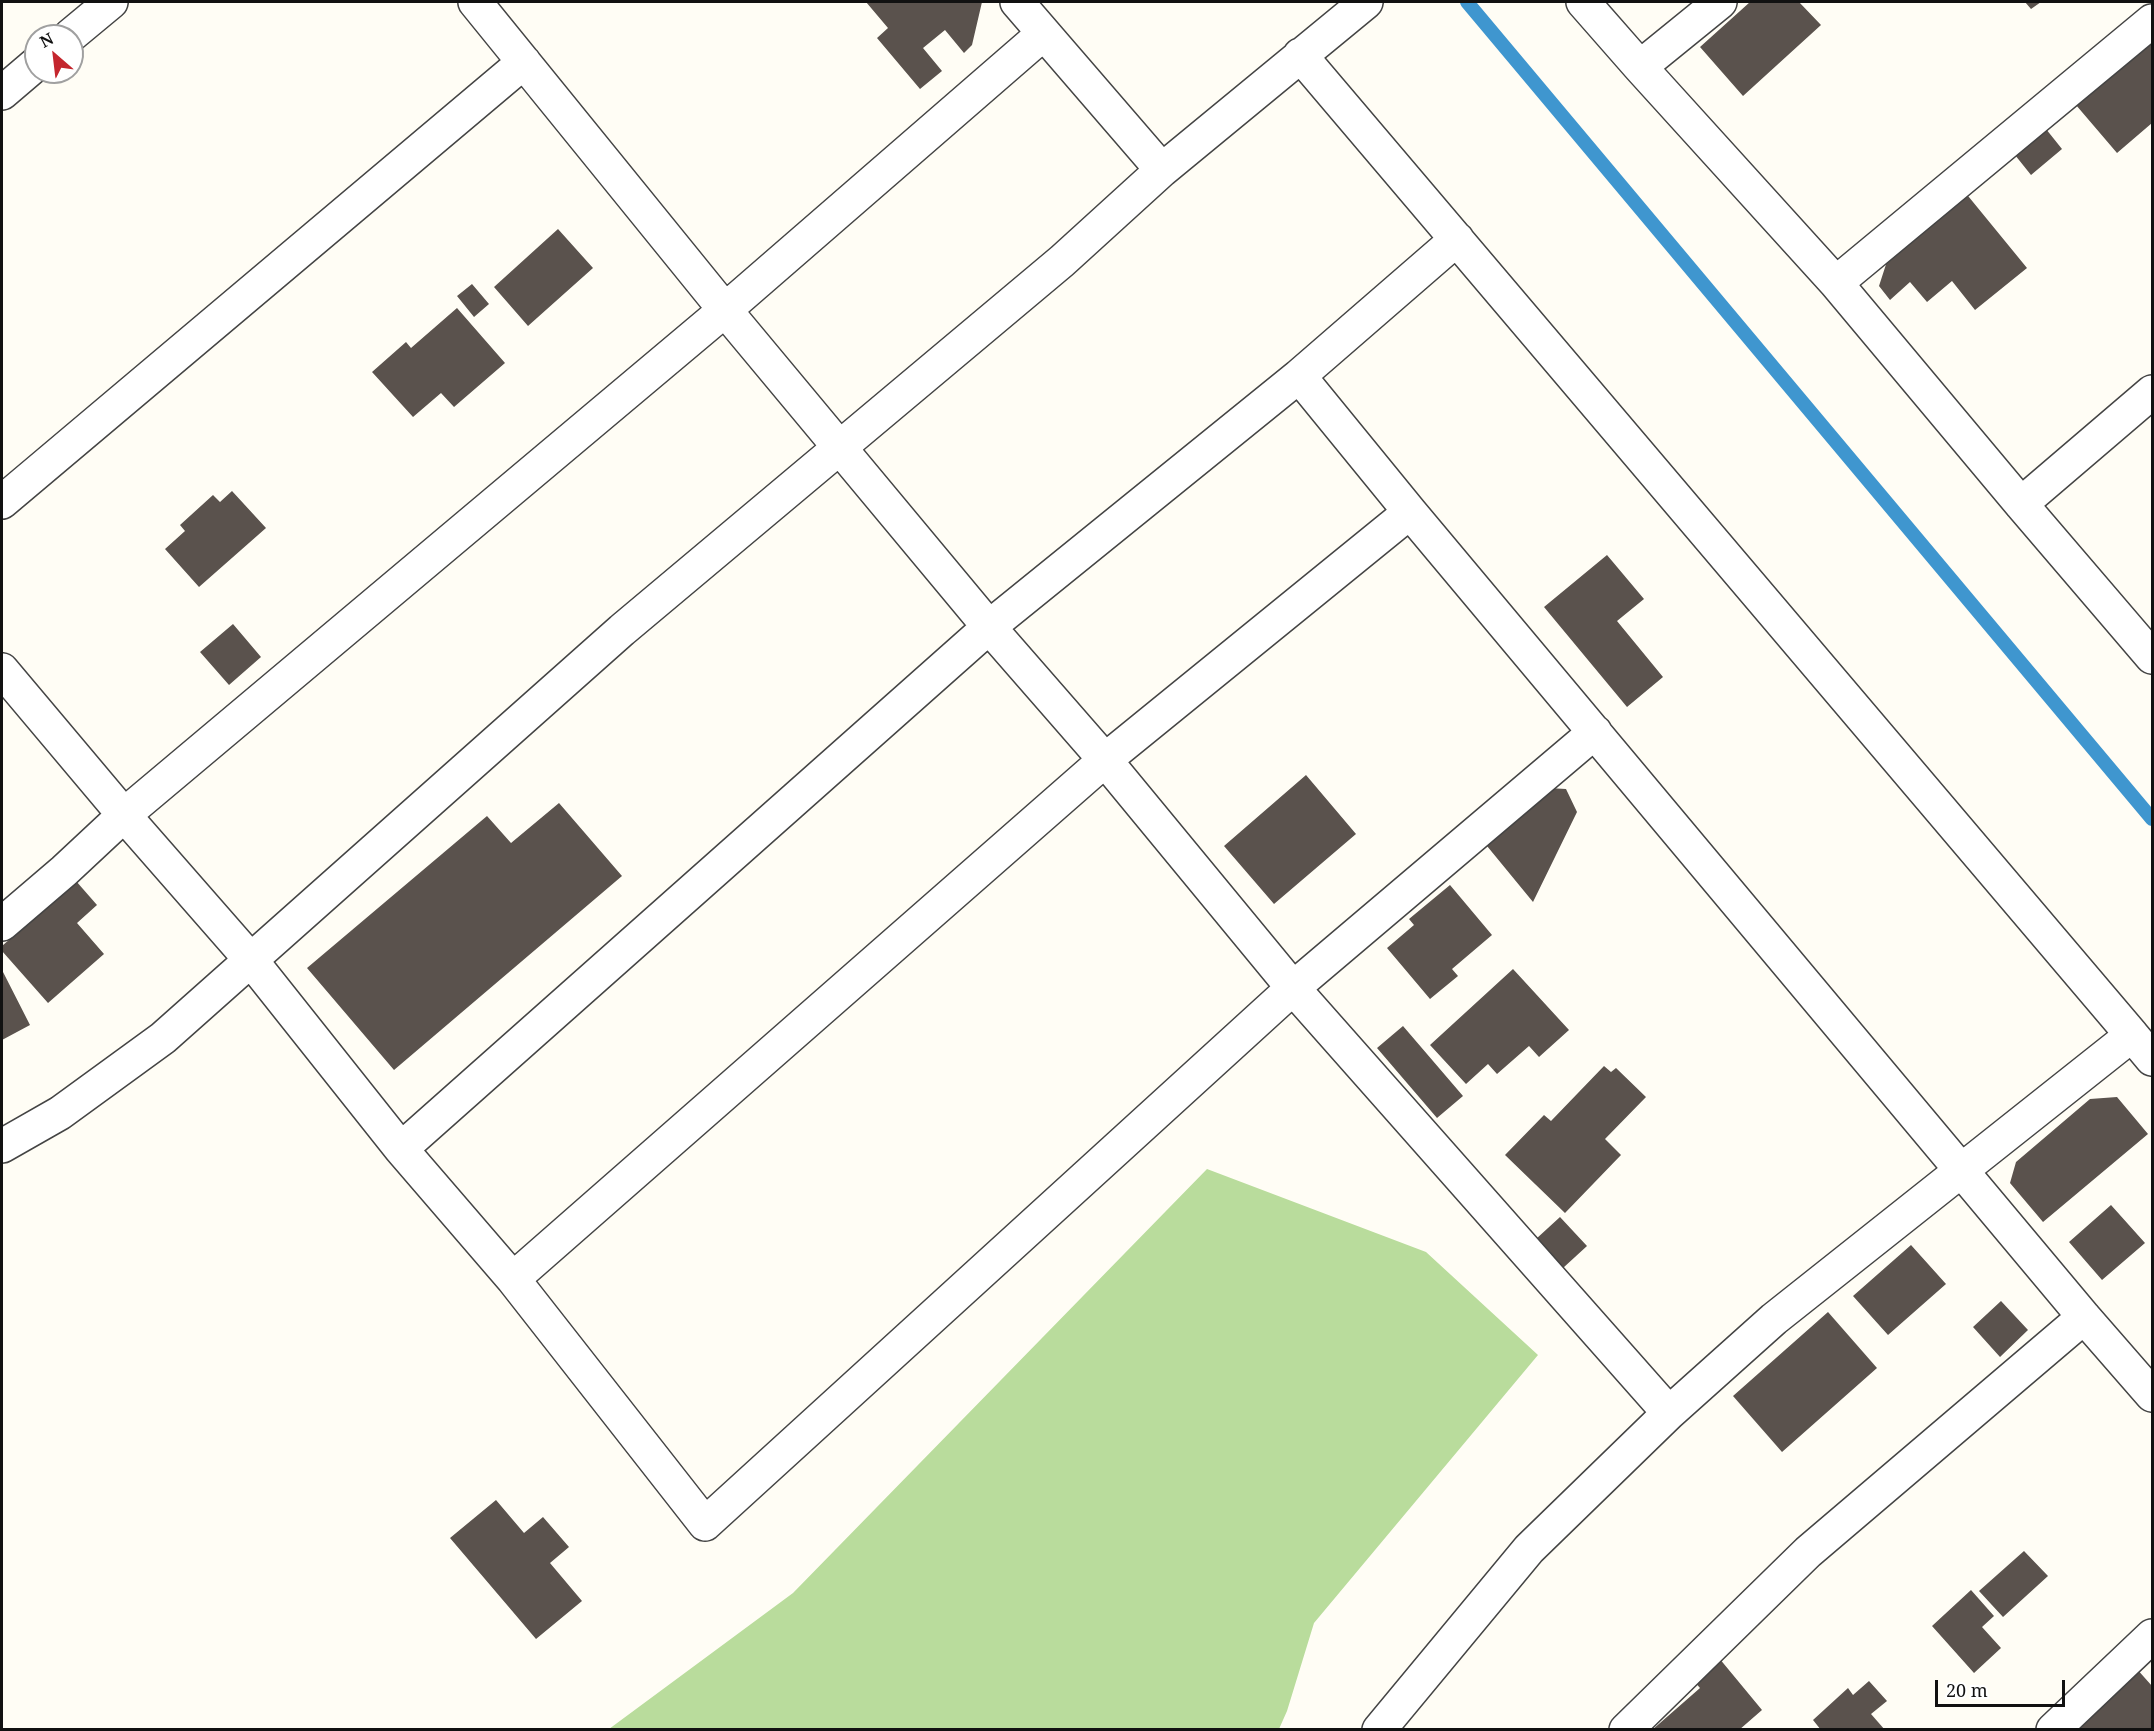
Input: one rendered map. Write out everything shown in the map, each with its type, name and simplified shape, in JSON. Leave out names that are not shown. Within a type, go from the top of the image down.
[{"type":"street","points":[[84,24],[111,2]]},
{"type":"street","points":[[475,2],[725,310],[989,627],[1105,760],[1293,988],[1669,1413]]},
{"type":"street","points":[[1017,2],[1162,170]]},
{"type":"street","points":[[1583,2],[1836,283],[2152,657]]},
{"type":"street","points":[[1640,67],[1720,2]]},
{"type":"street","points":[[2,1146],[60,1113],[163,1038],[622,630],[1062,261],[1162,170],[1360,7]]},
{"type":"street","points":[[1836,283],[2152,21]]},
{"type":"street","points":[[2,924],[124,816],[725,310],[1043,34]]},
{"type":"street","points":[[1300,55],[2142,1047],[1962,1169],[1774,1319],[1669,1413],[1529,1549],[1382,1728]]},
{"type":"street","points":[[2,502],[524,62]]},
{"type":"street","points":[[2,93],[24,74]]},
{"type":"street","points":[[401,1149],[989,627],[1299,376],[1457,240]]},
{"type":"street","points":[[1299,376],[1410,512],[2084,1317],[2152,1395]]},
{"type":"street","points":[[2021,504],[2152,392]]},
{"type":"street","points":[[513,1279],[1105,760],[1410,512]]},
{"type":"street","points":[[2,670],[124,816],[250,959],[401,1149],[513,1279],[705,1524],[1293,988],[1595,732]]},
{"type":"street","points":[[1626,1730],[1808,1552],[2084,1317]]},
{"type":"street","points":[[2053,1730],[2152,1636]]},
{"type":"green space","points":[[1207,1169],[1426,1252],[1538,1355],[1314,1623],[1287,1711],[1279,1729],[609,1729],[793,1593]]},
{"type":"building","points":[[866,2],[982,2],[972,45],[964,53],[945,30],[923,48],[942,71],[920,89],[877,38],[888,28]]},
{"type":"building","points":[[1750,2],[1799,2],[1821,25],[1743,96],[1700,47]]},
{"type":"building","points":[[2025,2],[2041,2],[2031,9]]},
{"type":"building","points":[[2152,36],[2152,123],[2117,153],[2070,98]]},
{"type":"building","points":[[2046,129],[2062,149],[2031,175],[2015,155]]},
{"type":"building","points":[[1964,191],[2027,268],[1975,310],[1952,281],[1927,302],[1910,282],[1890,300],[1879,286],[1890,252]]},
{"type":"building","points":[[558,229],[593,268],[528,326],[494,287]]},
{"type":"building","points":[[472,284],[489,304],[474,317],[457,296]]},
{"type":"building","points":[[457,308],[505,363],[454,407],[441,393],[413,417],[372,372],[406,342],[411,348]]},
{"type":"building","points":[[232,491],[266,528],[199,587],[165,549],[185,531],[180,525],[213,495],[220,502]]},
{"type":"building","points":[[1607,555],[1644,599],[1617,621],[1663,677],[1627,707],[1544,607]]},
{"type":"building","points":[[233,624],[261,657],[229,685],[200,652]]},
{"type":"building","points":[[1306,775],[1356,834],[1274,904],[1224,846]]},
{"type":"building","points":[[1548,788],[1566,789],[1577,812],[1533,902],[1487,846]]},
{"type":"building","points":[[559,803],[622,876],[394,1070],[307,968],[487,816],[511,843]]},
{"type":"building","points":[[76,881],[97,905],[77,923],[104,954],[48,1003],[2,951],[2,946]]},
{"type":"building","points":[[1450,885],[1492,935],[1452,969],[1458,976],[1430,999],[1387,948],[1414,925],[1409,919]]},
{"type":"building","points":[[1513,969],[1569,1030],[1539,1057],[1529,1046],[1497,1074],[1488,1064],[1466,1084],[1430,1045]]},
{"type":"building","points":[[2,970],[30,1025],[2,1040]]},
{"type":"building","points":[[1403,1026],[1463,1096],[1437,1118],[1377,1048]]},
{"type":"building","points":[[1604,1066],[1611,1072],[1616,1068],[1646,1097],[1605,1139],[1621,1155],[1565,1213],[1505,1155],[1544,1115],[1551,1121]]},
{"type":"building","points":[[2117,1097],[2148,1134],[2043,1222],[2010,1183],[2016,1162],[2090,1099]]},
{"type":"building","points":[[2111,1205],[2145,1243],[2102,1280],[2069,1242]]},
{"type":"building","points":[[1560,1217],[1587,1246],[1563,1268],[1536,1239]]},
{"type":"building","points":[[1911,1245],[1946,1284],[1888,1335],[1853,1296]]},
{"type":"building","points":[[2001,1301],[2028,1330],[2000,1357],[1973,1327]]},
{"type":"building","points":[[1828,1312],[1877,1368],[1782,1452],[1733,1396]]},
{"type":"building","points":[[496,1500],[524,1533],[543,1517],[569,1547],[550,1563],[582,1601],[536,1639],[450,1538]]},
{"type":"building","points":[[2024,1551],[2048,1576],[2003,1617],[1979,1591]]},
{"type":"building","points":[[1971,1590],[1994,1616],[1982,1627],[2001,1648],[1974,1673],[1932,1626]]},
{"type":"building","points":[[1719,1658],[1762,1710],[1739,1730],[1652,1730],[1700,1688],[1693,1680]]},
{"type":"building","points":[[2136,1668],[2152,1686],[2152,1730],[2067,1730]]},
{"type":"building","points":[[1869,1681],[1887,1701],[1871,1714],[1885,1730],[1821,1730],[1813,1720],[1848,1688],[1853,1695]]},
{"type":"waterway","points":[[1467,2],[2152,819]]}]
